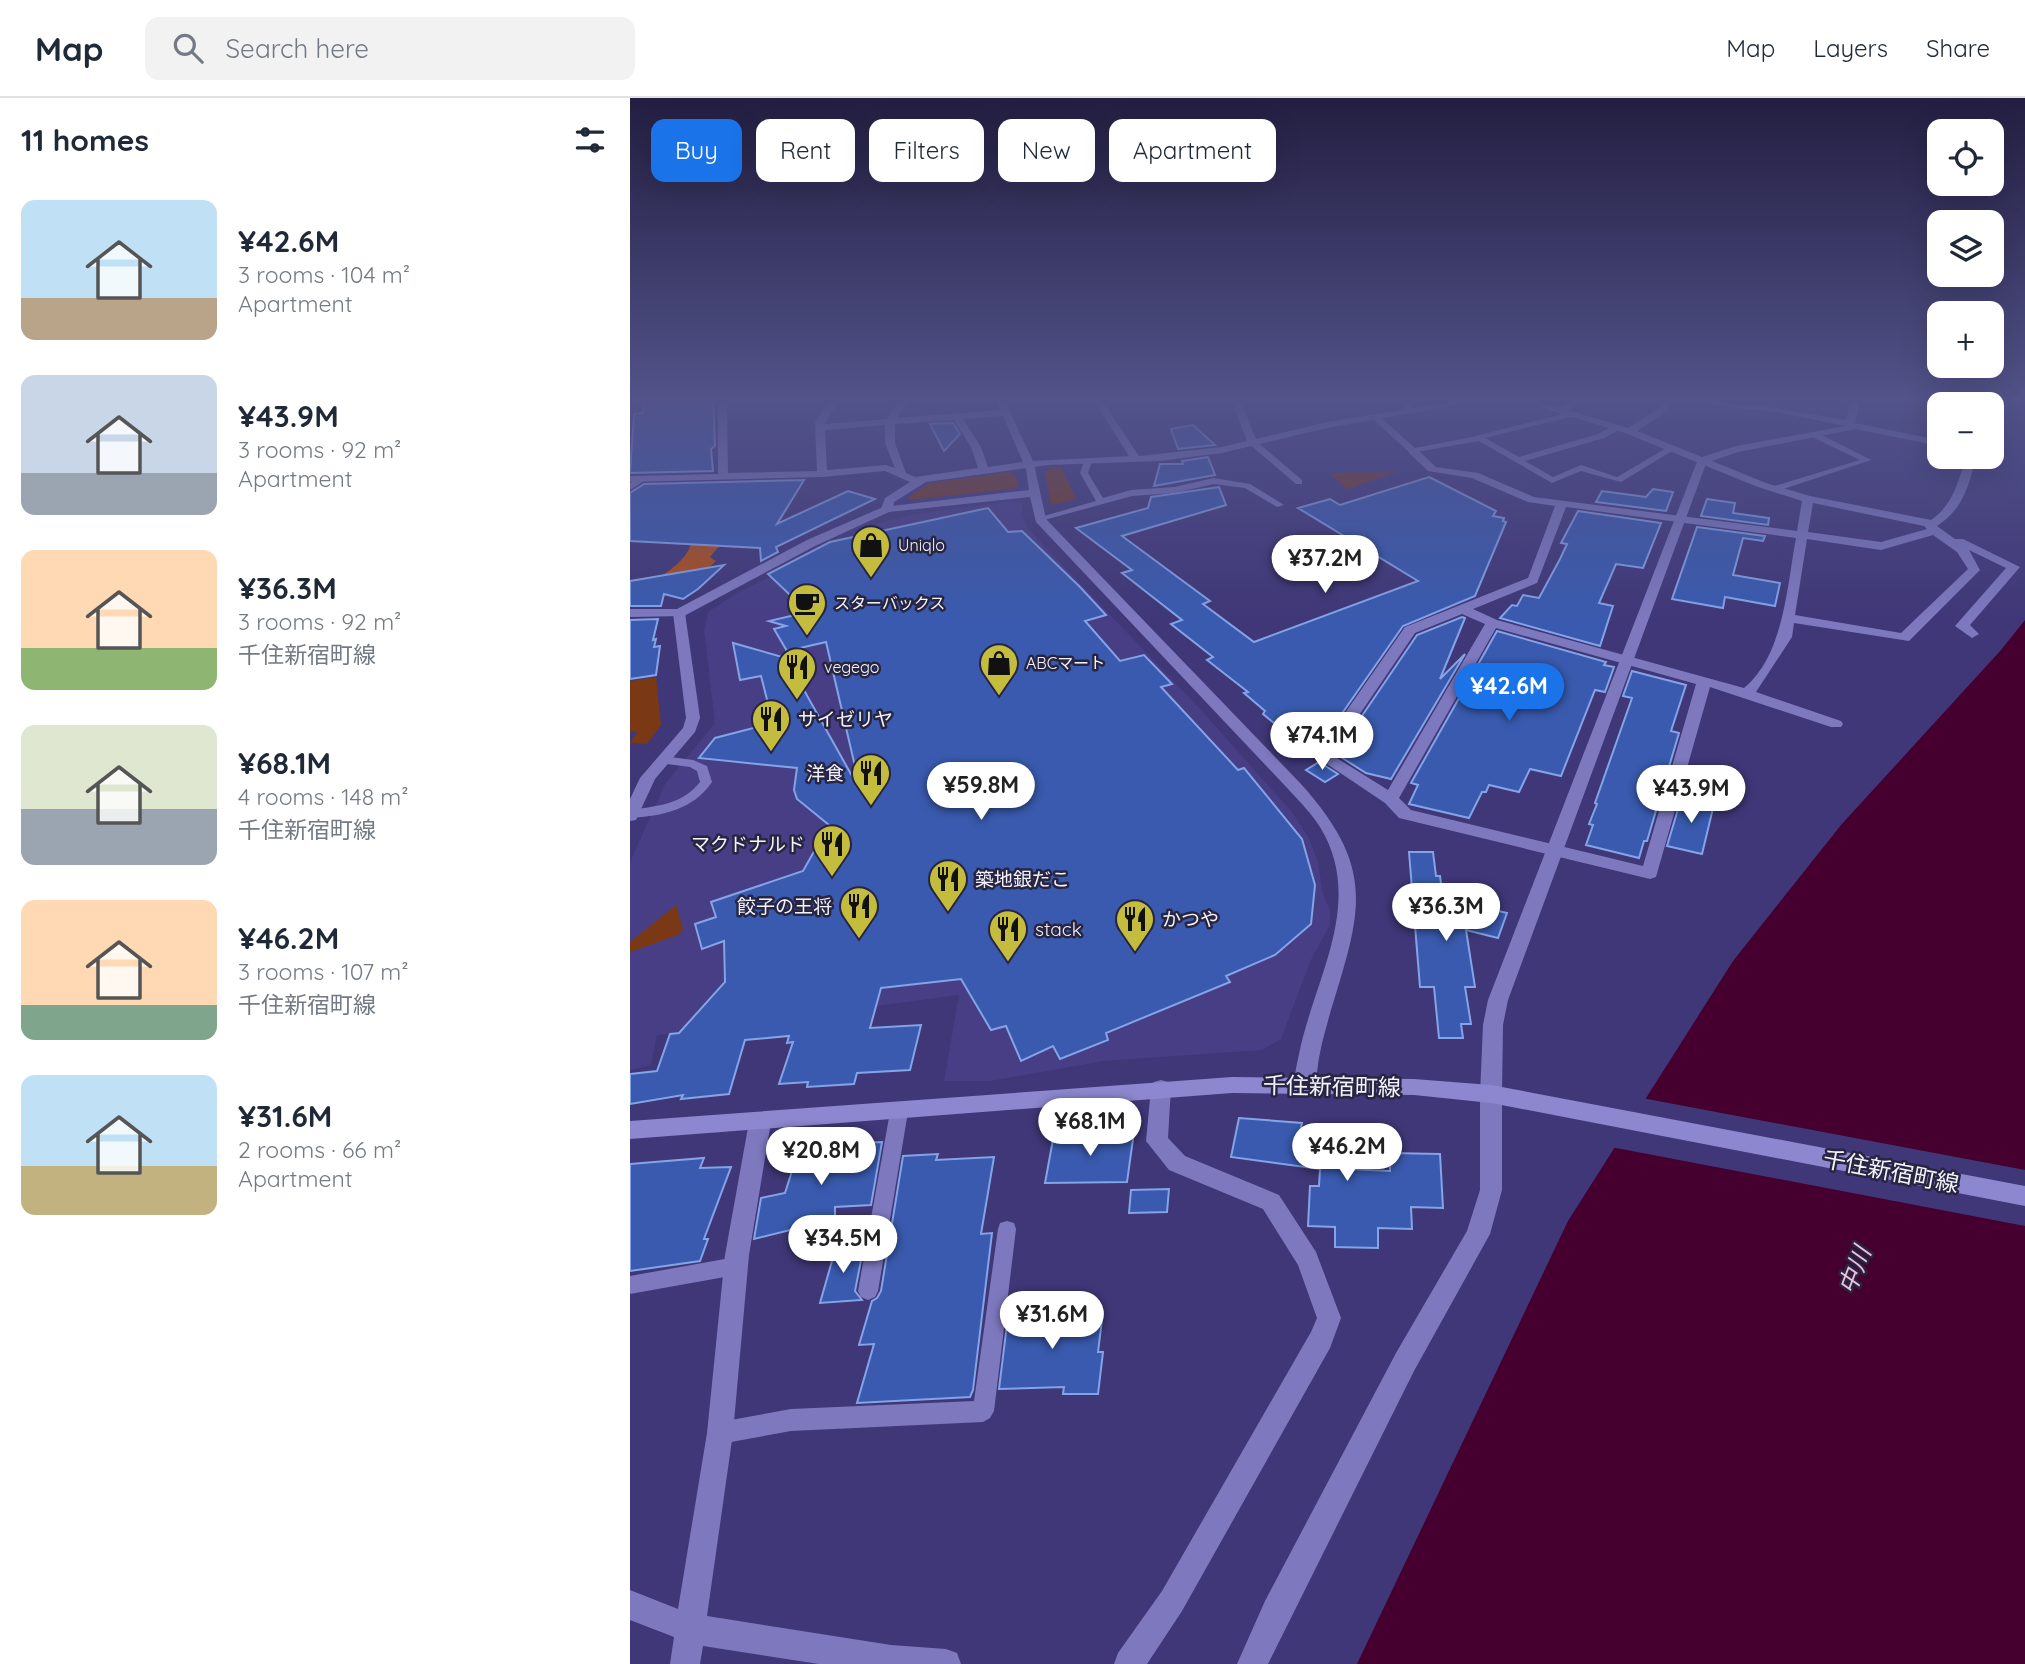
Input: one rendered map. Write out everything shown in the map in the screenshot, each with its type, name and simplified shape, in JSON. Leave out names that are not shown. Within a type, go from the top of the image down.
[{"type":"main road","name":"千住新宿町線","points":[[630,1130],[900,1112],[1161,1088],[1305,1084],[1414,1087],[1492,1094],[2025,1196]]},
{"type":"street","points":[[723,472],[723,477]]},
{"type":"street","points":[[630,479],[842,472]]},
{"type":"street","points":[[901,472],[914,480],[970,472]]},
{"type":"street","points":[[1031,472],[1040,520],[1286,777],[1319,814],[1333,836],[1348,882],[1348,922],[1312,1043],[1305,1084]]},
{"type":"street","points":[[1449,472],[1474,475],[1532,500],[1561,505],[1881,546],[1933,527],[1949,513],[1967,472]]},
{"type":"street","points":[[1252,1664],[1405,1362],[1478,1234],[1491,1190],[1493,1025],[1498,1000],[1698,472]]},
{"type":"street","points":[[1730,472],[1808,499],[1933,527],[1949,538],[2014,567],[1962,626],[1972,634]]},
{"type":"street","points":[[887,509],[889,500],[923,479]]},
{"type":"street","points":[[630,613],[679,613],[811,543],[887,509],[1035,493]]},
{"type":"street","points":[[1746,693],[1756,685],[1785,637],[1808,499]]},
{"type":"street","points":[[1561,505],[1533,580],[1410,630],[1323,756],[1391,799],[1405,814],[1650,873],[1704,682]]},
{"type":"street","points":[[1788,618],[1904,638],[1974,570],[1973,563],[1949,538]]},
{"type":"street","points":[[1462,609],[1492,623],[1746,693],[1836,724]]},
{"type":"street","points":[[630,815],[648,778],[690,729],[693,718],[679,613]]},
{"type":"street","points":[[1391,799],[1492,623]]},
{"type":"street","points":[[1129,1664],[1172,1601],[1321,1339],[1329,1318],[1308,1260],[1271,1202],[1177,1163],[1157,1141],[1161,1088]]},
{"type":"street","points":[[685,1664],[720,1433],[736,1266],[760,1122]]},
{"type":"street","points":[[630,1605],[692,1629],[891,1660],[946,1664]]},
{"type":"lane","points":[[1084,472],[1101,502]]},
{"type":"lane","points":[[1287,472],[1299,482]]},
{"type":"lane","points":[[1539,472],[1552,480],[1571,472]]},
{"type":"lane","points":[[1594,472],[1618,480],[1632,472]]},
{"type":"lane","points":[[1774,489],[1828,472]]},
{"type":"lane","points":[[630,487],[643,479]]},
{"type":"lane","points":[[1040,520],[1131,493],[1174,490],[1214,481],[1247,486],[1280,505]]},
{"type":"lane","points":[[630,815],[685,803],[699,794],[706,782],[703,769],[693,764],[663,760]]},
{"type":"lane","points":[[868,1292],[900,1112]]},
{"type":"lane","points":[[720,1433],[791,1420],[983,1410],[1007,1229]]},
{"type":"lane","points":[[630,1285],[736,1266]]},
{"type":"shaded area","points":[[1009,472],[1015,474],[1018,486],[910,500],[908,497],[929,483]]},
{"type":"shaded area","points":[[1045,472],[1063,472],[1076,499],[1051,505]]},
{"type":"shaded area","points":[[1392,472],[1397,472],[1347,489],[1329,473]]},
{"type":"shaded area","points":[[1012,501],[1022,503],[1022,514],[1028,529],[1201,710],[1291,811],[1309,838],[1318,862],[1323,895],[1330,910],[1330,925],[1311,960],[1281,1039],[1262,1050],[1104,1061],[990,1081],[944,1081],[959,995],[657,1035],[651,1065],[630,1070],[630,862],[665,784],[715,723],[704,630],[708,612],[737,593],[880,523],[914,514]]},
{"type":"shaded area","points":[[691,544],[721,544],[710,557],[716,561],[703,573],[641,589],[677,564]]},
{"type":"shaded area","points":[[656,677],[661,725],[647,744],[630,743],[637,732],[630,731],[630,681]]},
{"type":"shaded area","points":[[676,905],[683,929],[678,935],[630,952],[630,942]]},
{"type":"water","name":"中川","points":[[2025,620],[2025,1664],[1357,1664],[1568,1221],[1733,961],[1841,825],[2001,650]]},
{"type":"pier","points":[[1642,1098],[2025,1170],[2025,1226],[1611,1147]]},
{"type":"building","points":[[1158,472],[1214,472],[1215,475],[1154,486]]},
{"type":"building","points":[[1429,477],[1496,511],[1493,516],[1504,518],[1503,521],[1506,522],[1475,596],[1403,626],[1313,755],[1263,714],[1265,711],[1244,693],[1248,692],[1207,660],[1213,657],[1171,624],[1182,620],[1122,573],[1132,570],[1076,528],[1148,508],[1151,497],[1219,487],[1226,505],[1122,536],[1210,601],[1203,604],[1254,642],[1418,581],[1298,508],[1330,499],[1340,505]]},
{"type":"building","points":[[804,480],[777,524],[848,491],[875,499],[776,547],[778,552],[761,561],[760,548],[630,541],[630,493],[644,484]]},
{"type":"building","points":[[1653,489],[1673,492],[1666,511],[1596,502],[1602,491],[1646,497]]},
{"type":"building","points":[[1707,499],[1735,503],[1733,513],[1769,518],[1768,525],[1701,516]]},
{"type":"building","points":[[988,508],[1008,532],[1022,531],[1080,587],[1106,615],[1085,621],[1120,661],[1144,655],[1172,684],[1161,687],[1238,770],[1244,768],[1302,839],[1315,885],[1311,924],[1275,955],[1226,976],[1230,982],[1106,1033],[1108,1040],[1060,1059],[1053,1046],[1021,1061],[1006,1026],[991,1030],[961,979],[881,988],[870,1028],[921,1025],[910,1070],[857,1073],[854,1084],[807,1087],[808,1082],[779,1084],[793,1042],[787,1043],[789,1036],[745,1040],[729,1094],[681,1099],[683,1095],[630,1104],[630,1074],[657,1071],[670,1034],[679,1033],[725,982],[724,941],[702,949],[695,924],[716,917],[711,902],[803,871],[829,825],[797,799],[794,790],[797,768],[699,758],[715,738],[773,723],[761,676],[740,680],[733,643],[786,658],[861,792],[826,642],[787,651],[774,629],[786,626],[769,621],[808,612],[768,574],[830,542]]},
{"type":"building","points":[[1578,511],[1661,523],[1643,568],[1616,564],[1599,603],[1613,606],[1600,646],[1500,618],[1512,605],[1517,606],[1523,595],[1539,598],[1567,544],[1561,543]]},
{"type":"building","points":[[1697,527],[1765,536],[1763,541],[1743,538],[1733,575],[1780,583],[1775,606],[1725,597],[1723,608],[1672,599]]},
{"type":"building","points":[[724,565],[683,599],[664,594],[661,606],[630,606],[630,581]]},
{"type":"building","points":[[1465,618],[1440,679],[1465,654],[1391,779],[1366,773],[1336,754],[1417,635]]},
{"type":"building","points":[[658,619],[653,640],[656,639],[654,647],[660,646],[656,675],[630,679],[630,620]]},
{"type":"building","points":[[1497,631],[1606,662],[1604,665],[1614,667],[1605,692],[1595,690],[1561,776],[1530,769],[1519,792],[1489,785],[1486,792],[1482,792],[1469,818],[1409,804],[1418,785],[1411,783]]},
{"type":"building","points":[[1632,671],[1686,685],[1671,731],[1679,733],[1647,841],[1644,841],[1639,858],[1586,845],[1593,825],[1589,824],[1597,804],[1595,803],[1632,698],[1623,696]]},
{"type":"building","points":[[1319,762],[1338,774],[1325,782],[1306,770]]},
{"type":"building","points":[[1682,796],[1714,804],[1702,854],[1667,846]]},
{"type":"building","points":[[1409,852],[1433,852],[1436,876],[1440,876],[1443,898],[1507,913],[1498,938],[1466,930],[1475,987],[1465,987],[1471,1024],[1461,1024],[1463,1038],[1439,1038],[1434,987],[1420,987]]},
{"type":"building","points":[[1239,1118],[1302,1123],[1297,1148],[1349,1149],[1348,1169],[1390,1171],[1390,1153],[1440,1154],[1443,1208],[1411,1207],[1412,1229],[1378,1228],[1378,1248],[1335,1247],[1335,1227],[1308,1226],[1310,1186],[1319,1186],[1320,1169],[1231,1157]]},
{"type":"building","points":[[1134,1132],[1127,1182],[1045,1183],[1054,1134]]},
{"type":"building","points":[[882,1142],[871,1205],[835,1207],[835,1219],[754,1239],[761,1198],[785,1193],[800,1146]]},
{"type":"building","points":[[938,1154],[936,1160],[994,1157],[981,1234],[992,1233],[973,1390],[970,1397],[857,1403],[874,1344],[859,1345],[872,1301],[881,1291],[903,1156]]},
{"type":"building","points":[[704,1158],[700,1168],[731,1167],[704,1239],[708,1239],[700,1261],[630,1271],[630,1164]]},
{"type":"building","points":[[1169,1189],[1167,1212],[1129,1213],[1131,1190]]},
{"type":"building","points":[[864,1245],[855,1291],[862,1300],[820,1303],[836,1247]]},
{"type":"building","points":[[1051,1307],[1049,1314],[1103,1312],[1098,1352],[1103,1352],[1098,1394],[1063,1394],[1064,1387],[999,1389],[1009,1308]]},
{"type":"place","name":"Uniqlo","points":[[871,579]]},
{"type":"place","name":"スターバックス","points":[[807,637]]},
{"type":"place","name":"ABCマート","points":[[999,697]]},
{"type":"place","name":"vegego","points":[[797,701]]},
{"type":"place","name":"サイゼリヤ","points":[[771,753]]},
{"type":"place","name":"洋食","points":[[871,807]]},
{"type":"place","name":"マクドナルド","points":[[832,878]]},
{"type":"place","name":"築地銀だこ","points":[[948,913]]},
{"type":"place","name":"餃子の王将","points":[[859,940]]},
{"type":"place","name":"かつや","points":[[1135,953]]},
{"type":"place","name":"stack","points":[[1008,963]]}]
